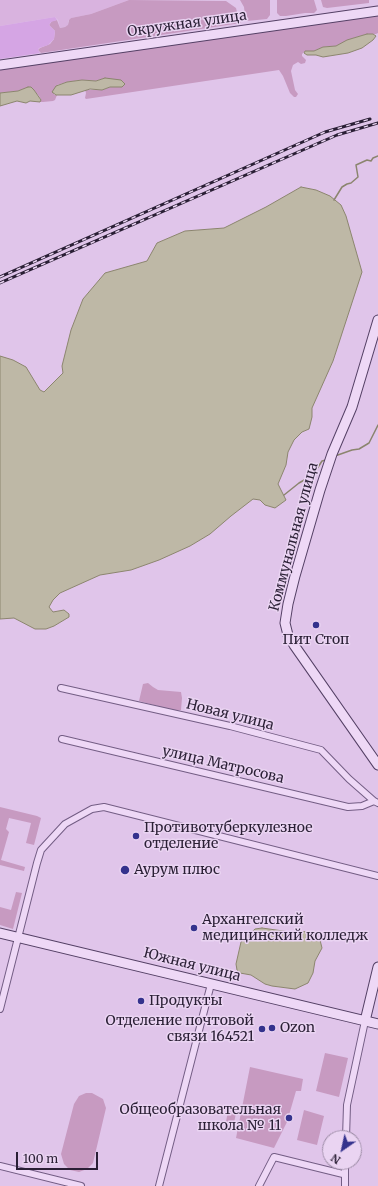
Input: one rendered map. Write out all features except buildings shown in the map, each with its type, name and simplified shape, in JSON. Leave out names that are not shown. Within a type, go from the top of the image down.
[{"type":"main road","name":"Окружная улица","points":[[0,65],[378,11]]},
{"type":"main road","name":"Коммунальная улица","points":[[378,320],[352,407],[327,468],[295,576],[285,623],[288,635],[294,645],[378,765]]},
{"type":"main road","name":"Южная улица","points":[[0,933],[378,1024]]},
{"type":"main road","points":[[365,1021],[378,967]]},
{"type":"street","name":"Новая улица","points":[[61,688],[230,726],[321,750],[349,779],[376,802]]},
{"type":"street","name":"улица Матросова","points":[[62,739],[348,807],[362,806],[376,802]]},
{"type":"street","points":[[0,1009],[41,850],[65,824],[92,809],[104,807],[378,876]]},
{"type":"street","points":[[159,1186],[211,984]]},
{"type":"street","points":[[346,1130],[347,1105],[365,1021]]},
{"type":"street","points":[[259,1186],[274,1157],[343,1174]]},
{"type":"street","points":[[0,1166],[81,1186]]},
{"type":"street","points":[[345,1170],[345,1186]]},
{"type":"shaded area","points":[[0,0],[129,0],[91,14],[71,18],[68,21],[68,26],[60,28],[58,20],[55,17],[0,26]]},
{"type":"shaded area","points":[[129,0],[226,1],[236,8],[241,23],[41,53],[38,50],[50,44],[54,39],[55,31],[49,25],[52,21],[57,20],[60,28],[65,27],[68,25],[71,18],[91,14]]},
{"type":"shaded area","points":[[240,0],[270,0],[270,15],[267,19],[247,21],[244,7]]},
{"type":"shaded area","points":[[277,0],[314,0],[317,10],[314,13],[280,16],[277,13]]},
{"type":"shaded area","points":[[321,0],[369,0],[369,3],[327,8],[323,7]]},
{"type":"shaded area","points":[[378,15],[378,33],[367,34],[336,46],[323,47],[314,51],[305,51],[302,54],[306,60],[305,63],[301,64],[298,62],[293,65],[291,71],[295,90],[298,94],[296,97],[290,93],[279,70],[86,99],[85,90],[102,90],[115,87],[105,78],[96,81],[82,80],[67,82],[57,85],[54,95],[57,95],[55,100],[43,102],[40,102],[41,100],[39,96],[31,87],[18,91],[0,93],[0,70]]},
{"type":"shaded area","points":[[367,34],[373,34],[376,36],[362,48],[348,53],[323,57],[307,55],[304,53],[305,51],[314,51],[323,47],[336,46],[347,40]]},
{"type":"shaded area","points":[[105,78],[121,80],[125,84],[122,87],[110,87],[102,90],[90,89],[71,95],[56,95],[52,92],[56,86],[67,82],[82,80],[96,81]]},
{"type":"shaded area","points":[[31,87],[34,90],[41,100],[40,102],[30,101],[26,103],[17,101],[0,106],[0,93],[18,91]]},
{"type":"shaded area","points":[[301,187],[316,190],[330,196],[341,205],[346,216],[362,272],[333,361],[312,408],[312,417],[309,429],[302,432],[294,440],[288,452],[286,465],[278,484],[286,500],[275,508],[265,505],[260,500],[253,499],[210,534],[190,546],[159,560],[131,570],[100,575],[60,593],[49,607],[53,612],[64,610],[69,614],[69,617],[54,626],[46,629],[35,629],[14,618],[0,619],[0,356],[13,360],[26,367],[40,390],[44,392],[63,373],[62,366],[71,330],[83,299],[105,273],[147,261],[157,243],[185,231],[224,228],[266,207]]},
{"type":"shaded area","points":[[148,683],[158,690],[181,692],[181,710],[176,711],[139,701],[143,684]]},
{"type":"shaded area","points":[[0,807],[41,818],[34,845],[26,843],[31,823],[9,818],[6,829],[9,832],[1,860],[25,867],[24,871],[0,865]]},
{"type":"shaded area","points":[[16,892],[22,893],[13,929],[0,925],[0,907],[11,910]]},
{"type":"shaded area","points":[[262,928],[290,932],[308,932],[320,940],[322,948],[315,961],[313,973],[308,983],[295,989],[272,986],[265,984],[251,975],[240,973],[237,970],[236,964],[241,942],[255,929]]},
{"type":"shaded area","points":[[325,1053],[348,1058],[339,1097],[316,1091]]},
{"type":"shaded area","points":[[250,1067],[303,1079],[301,1091],[296,1091],[287,1122],[274,1148],[236,1138]]},
{"type":"shaded area","points":[[86,1093],[92,1093],[103,1099],[106,1108],[93,1163],[87,1169],[79,1172],[70,1170],[64,1164],[61,1154],[74,1104],[79,1096]]},
{"type":"shaded area","points":[[304,1110],[324,1116],[317,1145],[297,1140]]},
{"type":"shaded area","points":[[228,1111],[236,1113],[234,1123],[226,1122]]},
{"type":"sand","points":[[55,17],[57,20],[51,22],[49,25],[55,31],[54,39],[48,45],[39,48],[38,50],[40,53],[0,59],[0,26]]},
{"type":"waterway","points":[[334,200],[342,187],[351,183],[358,177],[356,165],[367,160],[371,161],[373,158],[378,156]]},
{"type":"waterway","points":[[335,456],[359,449],[369,443],[378,425]]},
{"type":"waterway","points":[[284,495],[299,483],[313,475],[322,461],[326,460]]},
{"type":"railway","points":[[0,277],[325,132],[370,119]]},
{"type":"railway","points":[[0,283],[337,135],[378,123]]},
{"type":"place","name":"Пит Стоп","points":[[316,625]]},
{"type":"place","name":"Противотуберкулезное отделение","points":[[136,836]]},
{"type":"place","name":"Аурум плюс","points":[[125,870]]},
{"type":"place","name":"Архангелский медицинский колледж","points":[[194,928]]},
{"type":"place","name":"Продукты","points":[[141,1001]]},
{"type":"place","name":"Ozon","points":[[272,1028]]},
{"type":"place","name":"Отделение почтовой связи 164521","points":[[262,1029]]},
{"type":"place","name":"Общеобразовательная школа № 11","points":[[289,1118]]}]
